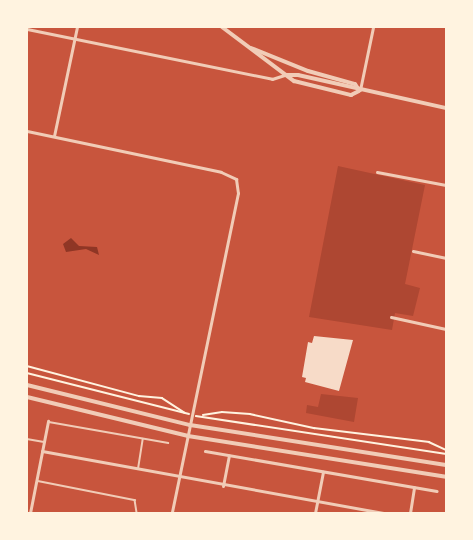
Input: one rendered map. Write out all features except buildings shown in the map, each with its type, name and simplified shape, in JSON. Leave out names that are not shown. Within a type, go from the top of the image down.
[{"type":"street","points":[[54,136],[77,27]]},
{"type":"street","points":[[222,27],[284,75],[324,90],[351,95],[360,90],[373,27]]},
{"type":"street","points":[[27,28],[272,79],[284,75],[298,75],[446,108]]},
{"type":"street","points":[[251,48],[291,65],[355,84],[360,90]]},
{"type":"street","points":[[27,131],[221,172],[236,179],[238,193],[172,513]]},
{"type":"street","points":[[377,172],[446,185]]},
{"type":"street","points":[[413,251],[446,258]]},
{"type":"street","points":[[391,317],[446,329]]},
{"type":"street","points":[[27,385],[190,425],[446,465]]},
{"type":"street","points":[[27,397],[188,436],[446,477]]},
{"type":"street","points":[[30,513],[48,421]]},
{"type":"street","points":[[42,451],[223,486],[383,513]]},
{"type":"street","points":[[205,451],[437,491]]},
{"type":"street","points":[[223,486],[229,455]]},
{"type":"street","points":[[315,513],[323,472]]},
{"type":"street","points":[[410,513],[414,487]]},
{"type":"lane","points":[[48,421],[168,443]]},
{"type":"lane","points":[[27,439],[44,442]]},
{"type":"lane","points":[[138,469],[143,439]]},
{"type":"lane","points":[[37,480],[135,500],[137,513]]},
{"type":"path","points":[[27,366],[139,396],[162,398],[186,414],[27,373]]},
{"type":"path","points":[[446,450],[429,442],[314,428],[250,414],[222,412],[200,416],[446,454]]},
{"type":"shaded area","points":[[338,166],[425,185],[405,284],[420,288],[413,316],[395,313],[392,330],[309,317]]},
{"type":"shaded area","points":[[71,238],[79,246],[97,247],[99,255],[86,249],[66,252],[63,244]]},
{"type":"shaded area","points":[[321,394],[358,398],[354,422],[306,413],[307,405],[318,407]]}]
